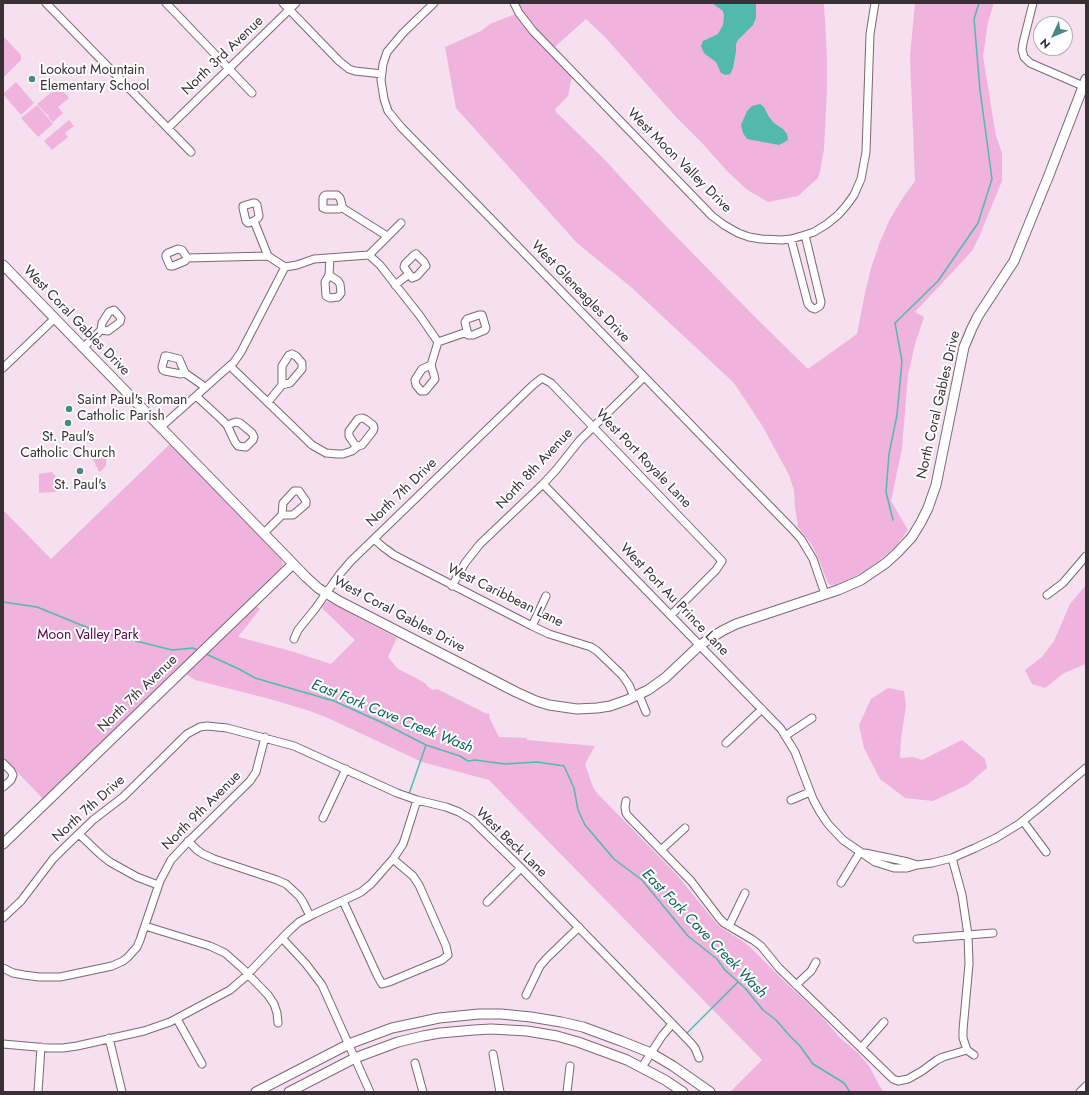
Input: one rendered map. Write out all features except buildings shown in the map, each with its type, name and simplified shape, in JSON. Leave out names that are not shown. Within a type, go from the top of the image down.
[{"type":"street","points":[[46,3],[191,152]]},
{"type":"street","points":[[166,3],[252,93]]},
{"type":"street","points":[[283,3],[339,61],[355,71],[382,74]]},
{"type":"street","name":"North 3rd Avenue","points":[[168,128],[296,3]]},
{"type":"street","name":"West Gleneagles Drive","points":[[434,3],[403,33],[387,52],[383,64],[381,80],[384,100],[388,110],[401,128],[801,539],[813,559],[826,594]]},
{"type":"street","name":"West Moon Valley Drive","points":[[514,3],[518,13],[533,31],[712,216],[738,233],[749,237],[775,240],[792,239],[814,232],[827,224],[846,206],[854,195],[861,179],[866,152],[870,34],[876,3]]},
{"type":"street","points":[[1033,3],[1022,50],[1024,57],[1030,63],[1085,82]]},
{"type":"street","name":"North Coral Gables Drive","points":[[851,585],[875,572],[897,553],[912,537],[928,508],[936,485],[964,347],[978,316],[1014,261],[1085,82]]},
{"type":"street","points":[[341,207],[387,236]]},
{"type":"street","points":[[254,221],[268,256],[285,268]]},
{"type":"street","points":[[161,427],[234,362],[241,352],[285,268],[314,259],[369,255],[401,223]]},
{"type":"street","points":[[792,239],[808,304],[815,309],[820,306],[821,302],[805,235]]},
{"type":"street","points":[[369,255],[380,265],[420,316],[438,342]]},
{"type":"street","points":[[187,258],[268,256]]},
{"type":"street","points":[[330,258],[330,275]]},
{"type":"street","name":"West Coral Gables Drive","points":[[3,265],[312,582],[339,601],[536,701],[564,708],[586,709],[610,706],[637,696],[648,690],[665,678],[700,645],[722,631],[736,624],[851,585]]},
{"type":"street","points":[[395,285],[409,274]]},
{"type":"street","points":[[3,368],[54,318]]},
{"type":"street","points":[[83,348],[101,330]]},
{"type":"street","points":[[438,342],[467,332]]},
{"type":"street","points":[[431,365],[438,342]]},
{"type":"street","points":[[230,366],[312,445],[326,453],[337,454],[352,451],[358,446]]},
{"type":"street","points":[[185,373],[205,387]]},
{"type":"street","name":"North 8th Avenue","points":[[452,586],[465,563],[480,544],[543,484],[580,440],[644,377]]},
{"type":"street","name":"West Port Royale Lane","points":[[542,378],[551,383],[722,561],[716,570],[671,615]]},
{"type":"street","name":"North 7th Drive","points":[[294,639],[298,630],[348,564],[542,378]]},
{"type":"street","points":[[268,402],[282,385]]},
{"type":"street","points":[[196,396],[227,425]]},
{"type":"street","name":"West Port Au Prince Lane","points":[[543,484],[781,730],[795,752],[810,792],[820,812],[830,827],[843,840],[875,862],[894,868],[907,868],[952,858],[996,838],[1023,821],[1086,768]]},
{"type":"street","points":[[264,533],[282,515]]},
{"type":"street","name":"West Caribbean Lane","points":[[374,539],[388,552],[532,626],[549,634],[591,647],[622,675],[637,696]]},
{"type":"street","points":[[1048,595],[1063,583],[1086,556]]},
{"type":"street","name":"North 7th Avenue","points":[[3,844],[293,564]]},
{"type":"street","points":[[532,626],[546,596]]},
{"type":"street","points":[[637,696],[646,712]]},
{"type":"street","points":[[726,743],[762,709]]},
{"type":"street","points":[[785,736],[812,718]]},
{"type":"street","name":"West Beck Lane","points":[[200,727],[216,726],[265,737],[304,749],[396,793],[446,807],[459,812],[472,820],[521,868],[690,1042],[699,1058]]},
{"type":"street","name":"North 7th Drive","points":[[3,918],[26,895],[53,859],[99,814],[123,797],[187,734],[200,727]]},
{"type":"street","name":"North 9th Avenue","points":[[3,968],[13,973],[47,978],[68,976],[112,966],[123,961],[137,947],[165,869],[188,841],[246,786],[254,776],[265,737]]},
{"type":"street","points":[[3,763],[11,771],[13,776],[11,780],[3,787]]},
{"type":"street","points":[[323,818],[346,769]]},
{"type":"street","points":[[791,800],[810,792]]},
{"type":"street","points":[[3,1044],[63,1048],[152,1029],[177,1019],[230,990],[240,982],[299,922],[344,901],[367,888],[398,852],[406,835],[417,800]]},
{"type":"street","points":[[626,801],[625,807],[628,816],[691,881],[720,919],[760,946],[779,968],[893,1079],[898,1081],[908,1079],[943,1057],[967,1050]]},
{"type":"street","points":[[1023,821],[1046,852]]},
{"type":"street","points":[[661,850],[684,828]]},
{"type":"street","points":[[79,834],[110,862],[137,877],[158,885]]},
{"type":"street","points":[[188,841],[197,850],[214,859],[286,884],[299,896],[310,916]]},
{"type":"street","points":[[840,883],[860,852]]},
{"type":"street","points":[[952,858],[962,895],[968,935],[969,964],[963,1038],[967,1050],[974,1055]]},
{"type":"street","points":[[344,901],[382,984],[442,960],[448,955],[446,946],[419,885],[413,876],[393,859]]},
{"type":"street","points":[[487,902],[521,868]]},
{"type":"street","points":[[729,926],[745,893]]},
{"type":"street","points":[[145,926],[219,950],[231,958],[260,986],[274,1004],[278,1023]]},
{"type":"street","points":[[526,995],[543,963],[578,927]]},
{"type":"street","points":[[917,939],[994,933]]},
{"type":"street","points":[[282,938],[306,964],[319,981],[327,995],[370,1092]]},
{"type":"street","points":[[796,985],[812,971],[816,962]]},
{"type":"street","points":[[256,1092],[349,1044],[398,1026],[439,1018],[479,1014],[531,1016],[583,1027],[621,1040],[651,1053],[673,1066],[710,1092]]},
{"type":"street","points":[[177,1019],[202,1064]]},
{"type":"street","points":[[861,1048],[884,1022]]},
{"type":"street","points":[[642,1067],[662,1036],[672,1024]]},
{"type":"street","points":[[289,1092],[355,1058],[398,1042],[455,1031],[491,1029],[527,1031],[557,1036],[578,1042],[617,1055],[666,1080],[683,1092]]},
{"type":"street","points":[[110,1038],[122,1092]]},
{"type":"street","points":[[38,1092],[41,1047]]},
{"type":"street","points":[[493,1054],[500,1092]]},
{"type":"street","points":[[415,1063],[423,1092]]},
{"type":"street","points":[[567,1092],[570,1066]]},
{"type":"street","points":[[1080,1092],[1086,1086]]},
{"type":"green space","points":[[514,3],[824,3],[827,88],[824,149],[820,171],[818,178],[798,196],[768,202],[746,189],[727,171],[675,116],[605,37],[586,19],[552,51],[576,75],[571,80],[568,96],[556,108],[556,112],[604,159],[664,224],[756,318],[808,369],[857,334],[866,288],[880,242],[889,221],[915,181],[910,57],[915,3],[994,3],[988,22],[983,56],[996,136],[1002,153],[1002,181],[972,251],[915,312],[924,317],[915,344],[908,375],[902,448],[891,501],[908,530],[895,547],[863,572],[837,585],[830,585],[828,583],[812,545],[797,526],[794,490],[789,475],[763,427],[734,383],[631,287],[577,243],[456,108],[445,47],[481,31],[490,24],[518,13]]},
{"type":"green space","points":[[3,36],[21,55],[21,60],[3,78]]},
{"type":"green space","points":[[16,82],[34,103],[21,115],[3,94]]},
{"type":"green space","points":[[59,86],[69,98],[58,107],[63,113],[53,122],[48,117],[48,114],[47,115],[37,104]]},
{"type":"green space","points":[[37,105],[53,124],[38,137],[21,118]]},
{"type":"green space","points":[[69,120],[74,126],[65,133],[68,137],[52,150],[44,141]]},
{"type":"green space","name":"Moon Valley Park","points":[[170,444],[281,559],[283,564],[281,568],[43,799],[3,757],[3,510],[51,559]]},
{"type":"green space","points":[[93,455],[106,456],[106,466],[100,472],[95,465],[94,459],[91,457]]},
{"type":"green space","points":[[52,472],[63,484],[55,492],[39,493],[39,474]]},
{"type":"green space","points":[[1086,585],[1086,664],[1064,673],[1045,688],[1032,684],[1025,670],[1042,657],[1054,641],[1070,604]]},
{"type":"green space","points":[[326,602],[329,602],[397,638],[388,657],[398,669],[418,679],[433,690],[437,689],[487,714],[488,713],[499,737],[527,738],[527,740],[595,746],[585,764],[593,787],[597,793],[676,874],[717,924],[749,946],[821,1016],[840,1038],[859,1054],[869,1066],[883,1092],[730,1092],[762,1060],[489,780],[422,762],[310,711],[195,680],[186,674],[256,606],[260,609],[238,637],[291,651],[331,664],[355,640],[321,607]]},
{"type":"green space","points":[[888,688],[904,691],[906,706],[901,738],[900,758],[913,757],[922,760],[962,740],[985,759],[987,768],[967,785],[933,801],[905,798],[880,779],[864,748],[859,725],[871,699]]},
{"type":"shaded area","points":[[712,3],[756,3],[756,18],[753,25],[738,40],[736,44],[733,68],[730,74],[726,75],[721,73],[716,62],[705,54],[701,46],[703,41],[718,34],[723,25],[723,11]]},
{"type":"shaded area","points":[[760,104],[764,107],[774,123],[783,129],[787,134],[788,140],[779,145],[747,139],[743,133],[741,125],[747,111],[752,106]]},
{"type":"waterway","points":[[893,520],[886,492],[889,454],[897,415],[902,361],[895,323],[938,281],[978,223],[992,179],[980,90],[974,19],[979,3]]},
{"type":"waterway","name":"East Fork Cave Creek Wash","points":[[3,602],[37,607],[96,631],[172,650],[193,648],[199,651]]},
{"type":"waterway","name":"East Fork Cave Creek Wash","points":[[206,654],[255,678],[334,701],[383,723],[426,745],[460,756],[468,761],[475,760],[505,764],[537,762],[564,766],[574,788],[578,810],[585,825],[614,859],[642,880],[688,936],[717,959],[725,970],[745,988],[763,1010],[776,1020],[800,1046],[813,1064],[844,1083],[850,1092]]},
{"type":"waterway","points":[[409,794],[426,745]]},
{"type":"waterway","points":[[685,1035],[738,982]]},
{"type":"place","name":"Lookout Mountain Elementary School","points":[[32,79]]},
{"type":"place","name":"Saint Paul's Roman Catholic Parish","points":[[69,409]]},
{"type":"place","name":"St. Paul's Catholic Church","points":[[68,423]]},
{"type":"place","name":"St. Paul's","points":[[80,471]]}]
